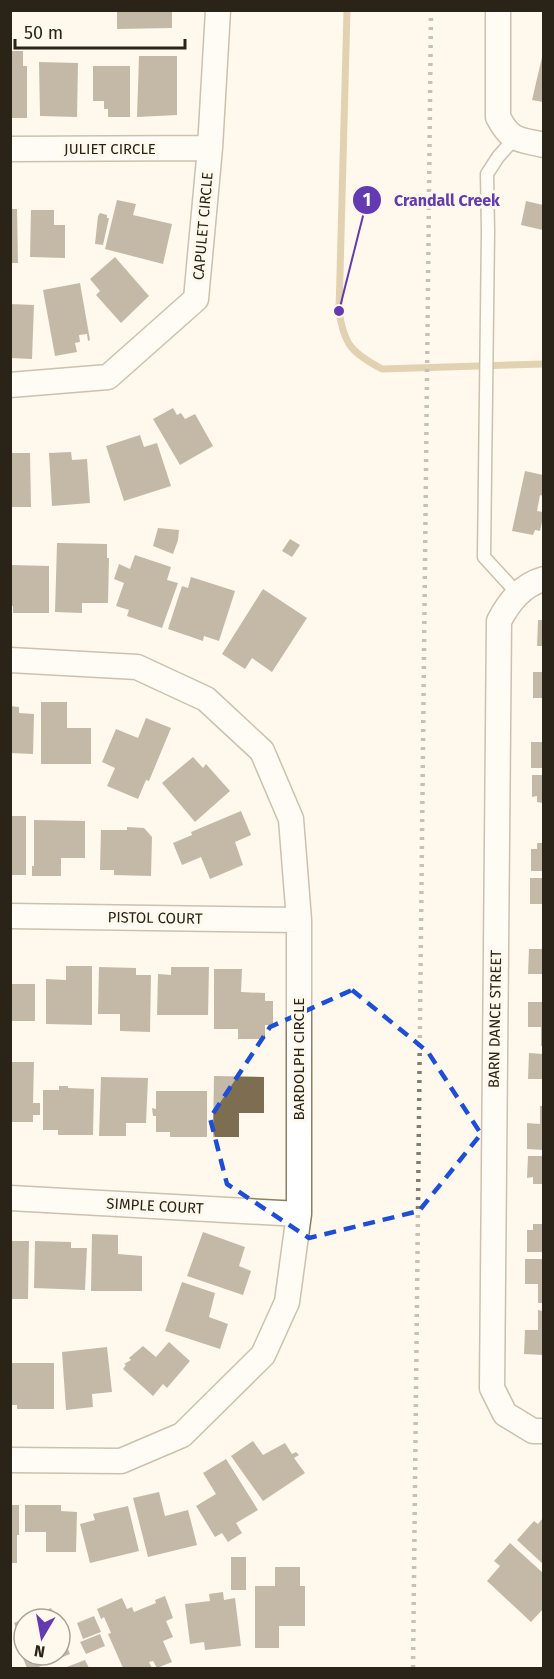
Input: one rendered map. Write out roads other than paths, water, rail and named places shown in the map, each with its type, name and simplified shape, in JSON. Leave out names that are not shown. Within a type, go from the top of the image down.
[{"type":"street","name":"CAPULET CIRCLE","points":[[10,385],[108,377],[196,299],[210,148],[218,10]]},
{"type":"street","points":[[498,10],[498,117],[510,135],[543,145]]},
{"type":"street","name":"JULIET CIRCLE","points":[[10,149],[210,148]]},
{"type":"street","points":[[518,594],[534,582],[543,579]]},
{"type":"street","name":"BARN DANCE STREET","points":[[518,594],[508,604],[499,621],[492,1388],[505,1414],[538,1431]]},
{"type":"street","name":"BARDOLPH CIRCLE","points":[[10,660],[137,667],[206,699],[262,751],[291,819],[299,920],[299,1214],[287,1302],[263,1355],[182,1435],[121,1461],[10,1460]]},
{"type":"street","name":"PISTOL COURT","points":[[10,916],[299,920]]},
{"type":"street","name":"SIMPLE COURT","points":[[10,1198],[299,1214]]},
{"type":"lane","points":[[510,135],[487,174],[484,557],[518,594]]},
{"type":"waterway","points":[[347,10],[339,311],[347,340],[363,358],[382,369],[544,364]]},
{"type":"railway","points":[[413,1668],[431,10]]},
{"type":"place","name":"Crandall Creek","points":[[339,311]]}]
